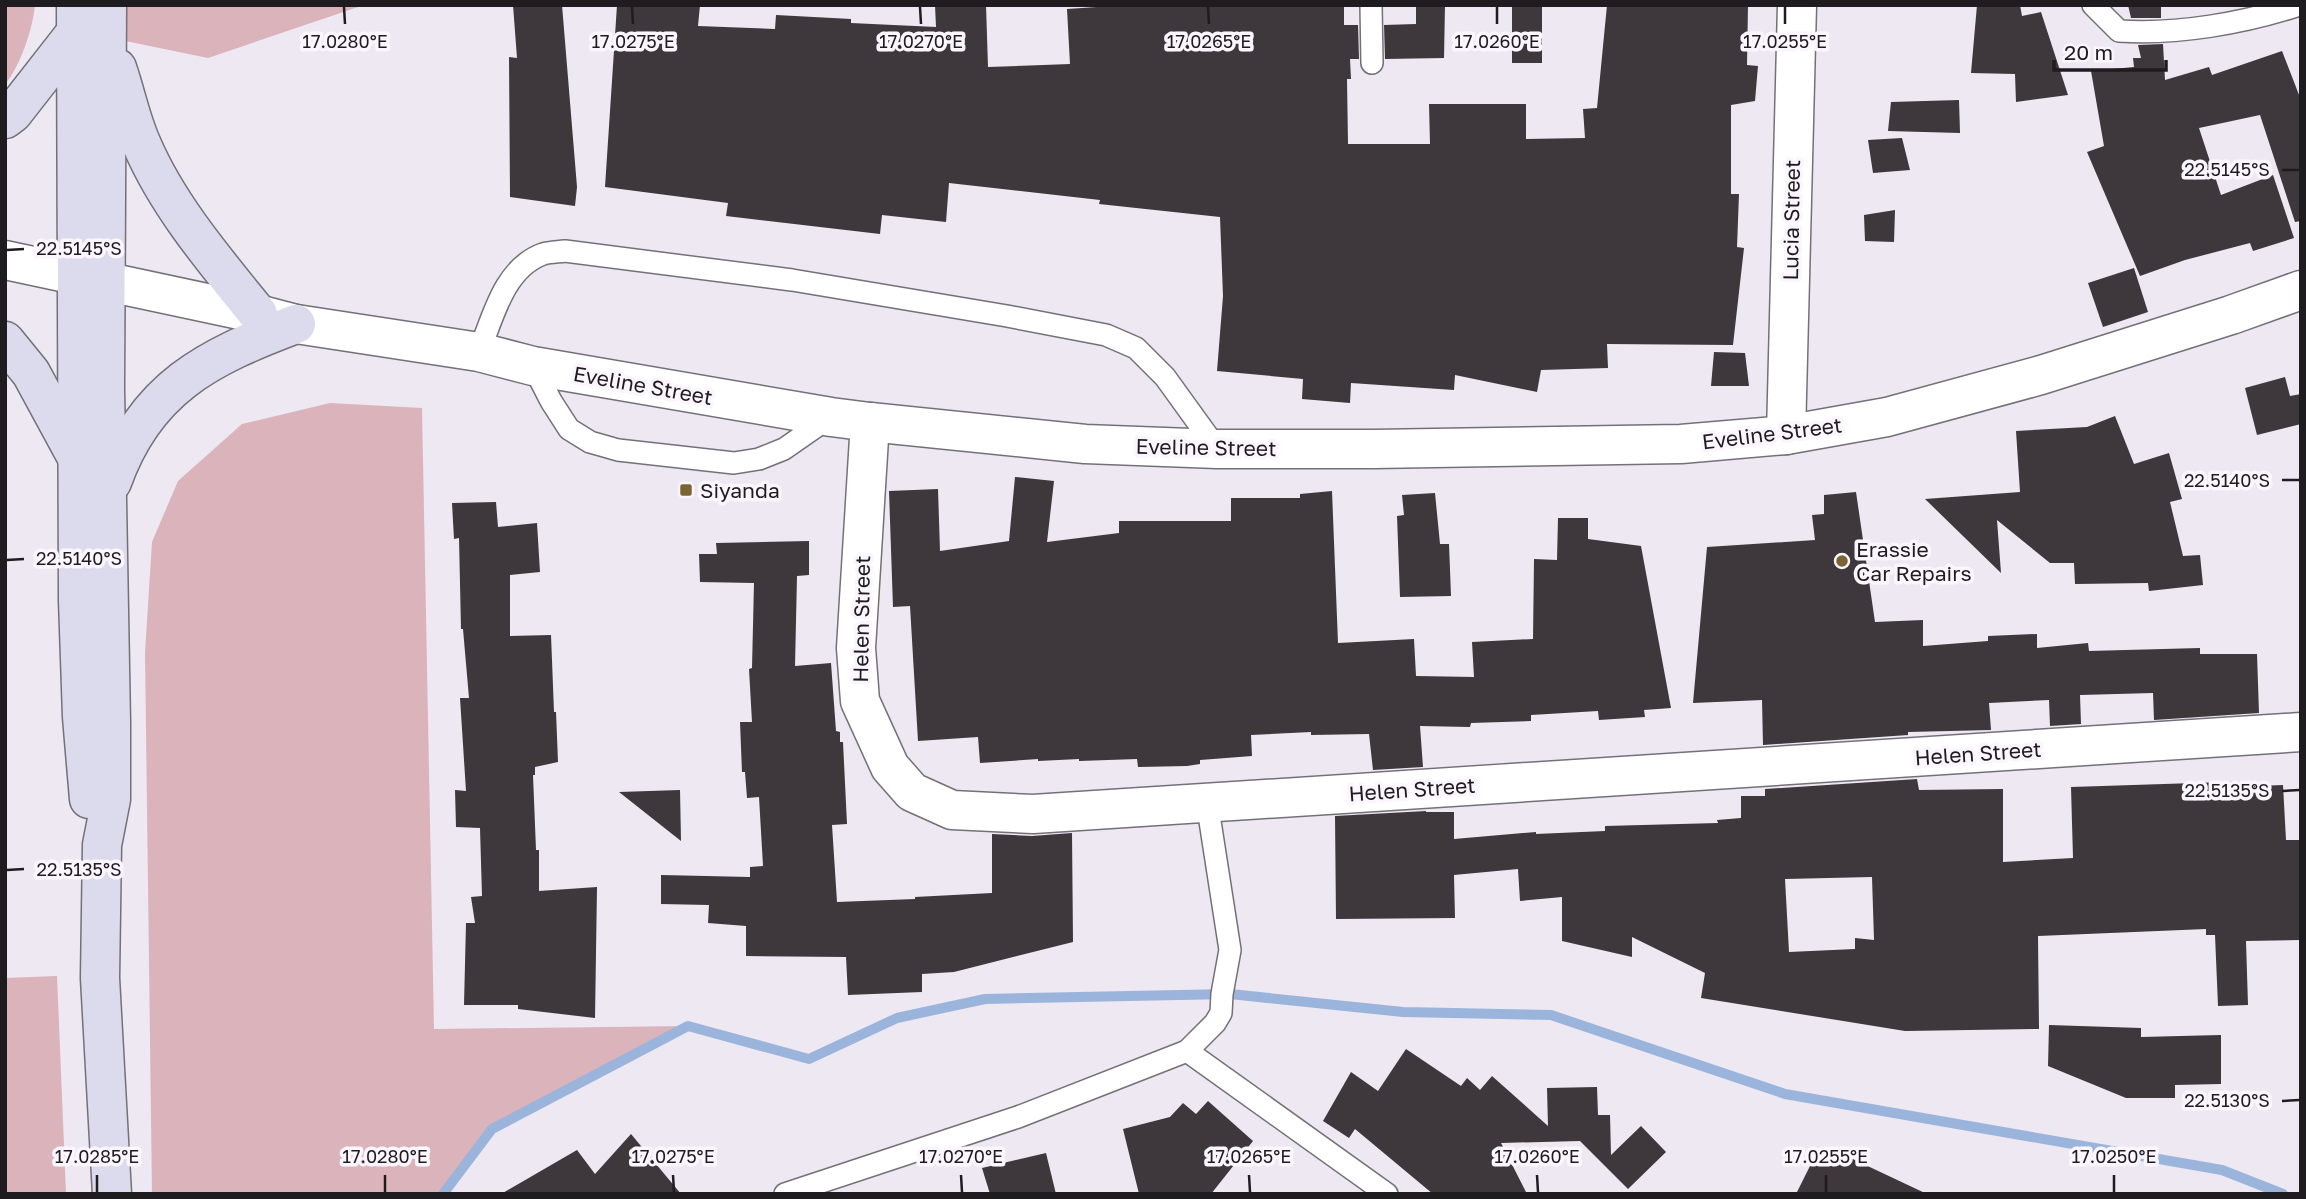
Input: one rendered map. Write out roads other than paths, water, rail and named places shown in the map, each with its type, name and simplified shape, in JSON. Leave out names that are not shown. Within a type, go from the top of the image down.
[{"type":"main road","points":[[5,119],[92,19]]},
{"type":"main road","points":[[92,19],[91,278],[78,459],[77,562],[83,727],[89,801],[102,845]]},
{"type":"main road","points":[[92,19],[142,145],[162,185],[258,314]]},
{"type":"main road","points":[[91,278],[107,496],[111,799],[102,845],[100,978],[112,1194]]},
{"type":"main road","points":[[107,496],[122,455],[135,431],[152,408],[174,387],[224,354],[296,324]]},
{"type":"main road","points":[[5,341],[31,373],[78,459]]},
{"type":"street","name":"Lucia Street","points":[[1786,435],[1797,5]]},
{"type":"street","name":"Eveline Street","points":[[5,260],[296,324],[479,352],[533,366],[831,417],[1085,444],[1217,449],[1681,444],[1786,435],[1887,417],[1962,399],[2231,315],[2301,290]]},
{"type":"street","name":"Helen Street","points":[[870,422],[856,648],[860,701],[890,767],[912,792],[952,810],[1033,814],[2301,732]]},
{"type":"lane","points":[[1371,5],[1372,63]]},
{"type":"lane","points":[[2093,5],[2119,32],[2144,33],[2265,16],[2299,5]]},
{"type":"lane","points":[[479,352],[500,296],[518,270],[544,253],[565,251],[792,280],[1106,335],[1136,348],[1166,377],[1217,449]]},
{"type":"lane","points":[[533,366],[569,429],[590,442],[618,450],[734,463],[759,459],[784,449],[831,417]]},
{"type":"lane","points":[[785,1194],[1018,1117],[1187,1051],[1215,1023],[1221,1013],[1230,950],[1207,802]]},
{"type":"lane","points":[[1187,1051],[1387,1194]]},
{"type":"waterway","points":[[443,1194],[492,1129],[688,1026],[809,1059],[897,1018],[985,999],[1230,994],[1403,1012],[1551,1015],[1785,1094],[2222,1170],[2283,1194]]},
{"type":"place","name":"Siyanda","points":[[686,490]]},
{"type":"place","name":"Erassie Car Repairs","points":[[1842,561]]}]
